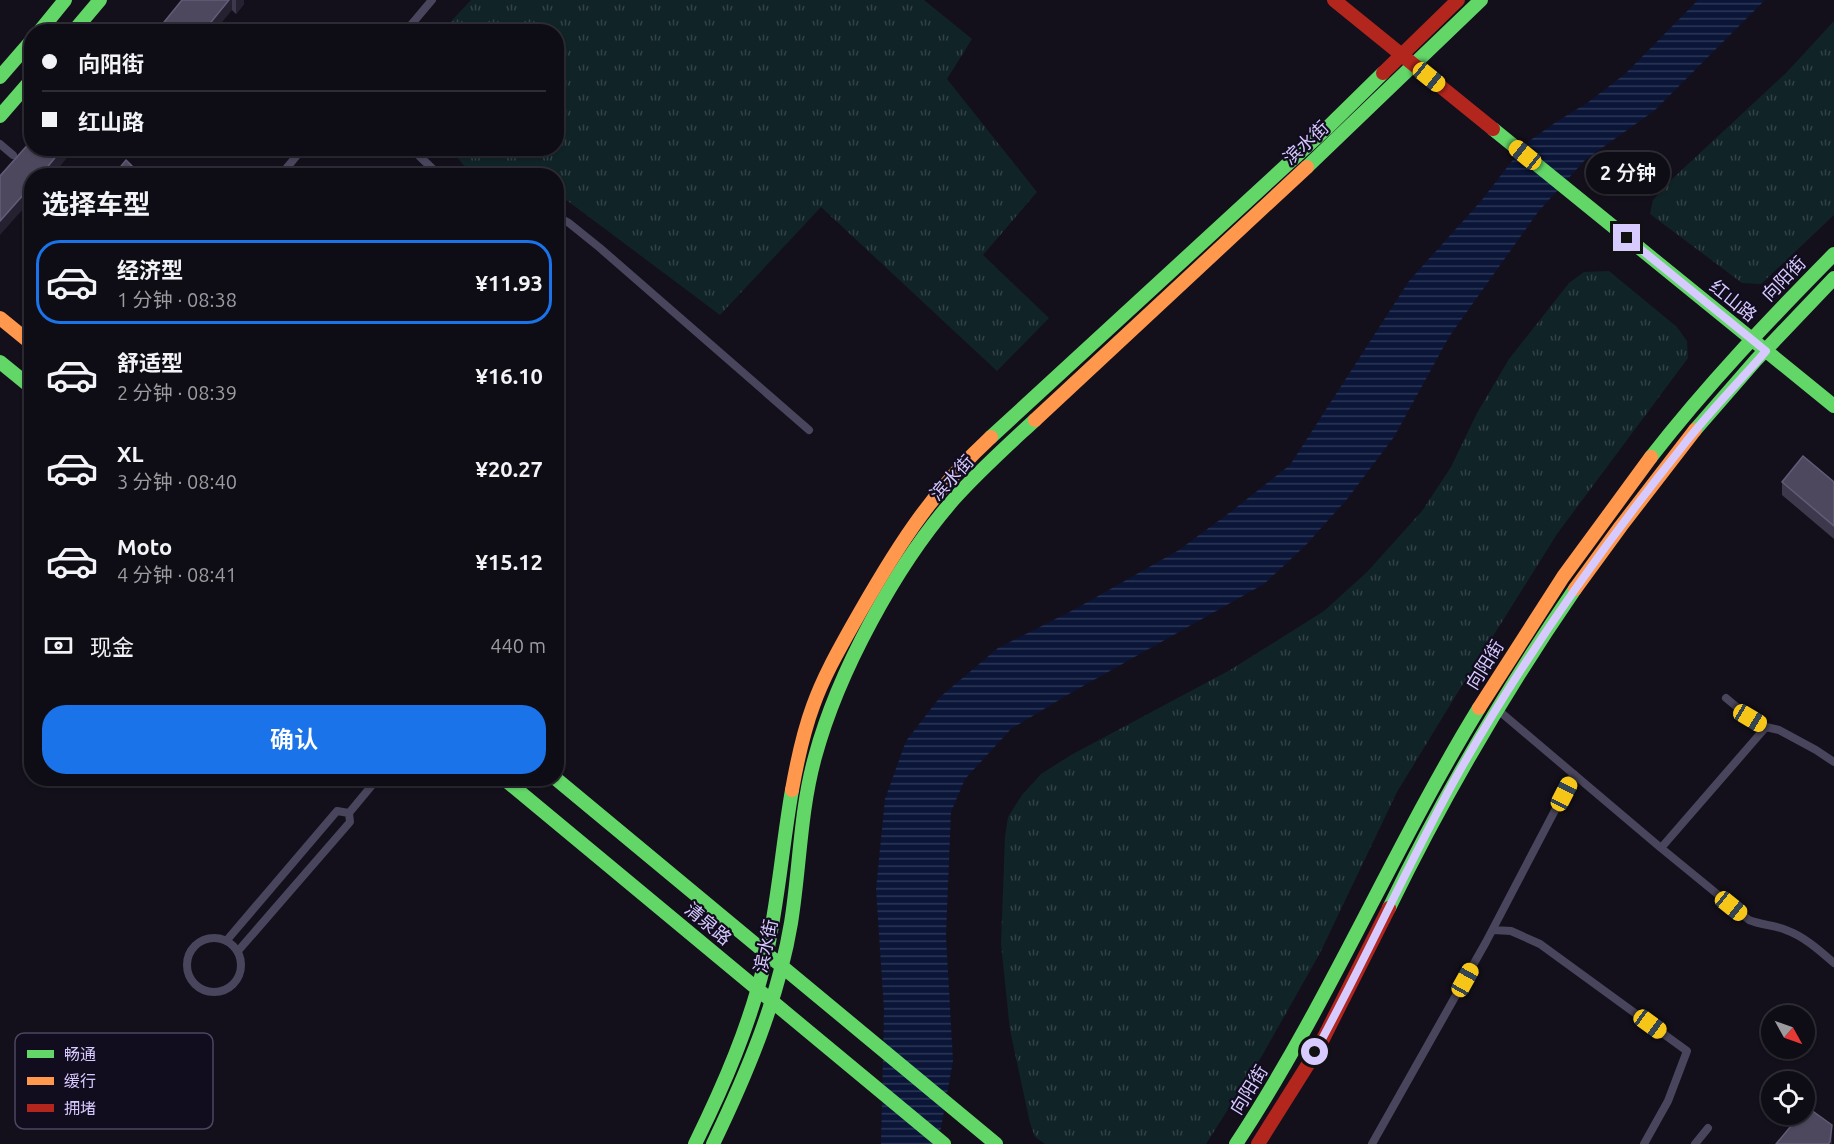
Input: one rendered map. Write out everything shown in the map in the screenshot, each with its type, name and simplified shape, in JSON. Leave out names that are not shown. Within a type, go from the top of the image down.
[{"type":"street","points":[[46,24],[65,0]]},
{"type":"street","points":[[80,24],[100,0]]},
{"type":"street","name":"红山路","points":[[1334,0],[1834,406]]},
{"type":"street","name":"滨水街","points":[[695,1144],[724,1084],[746,1030],[758,989],[771,933],[783,835],[800,751],[812,708],[833,661],[868,596],[926,508],[974,453],[1328,127],[1458,0]]},
{"type":"street","name":"滨水街","points":[[713,1144],[733,1105],[758,1044],[772,1001],[787,943],[805,801],[815,756],[830,711],[880,607],[908,563],[945,510],[990,462],[1481,0]]},
{"type":"street","points":[[0,77],[24,49]]},
{"type":"street","points":[[0,116],[24,88]]},
{"type":"street","name":"向阳街","points":[[1236,1144],[1325,998],[1378,889],[1464,732],[1559,583],[1662,441],[1751,339],[1834,254]]},
{"type":"street","name":"向阳街","points":[[1258,1144],[1309,1062],[1350,988],[1454,781],[1583,578],[1683,444],[1834,278]]},
{"type":"street","points":[[0,318],[24,338]]},
{"type":"street","points":[[0,362],[24,382]]},
{"type":"street","name":"清泉路","points":[[564,785],[994,1142]]},
{"type":"street","name":"清泉路","points":[[513,786],[944,1144]]},
{"type":"lane","points":[[412,24],[432,0]]},
{"type":"lane","points":[[0,144],[13,154]]},
{"type":"lane","points":[[286,168],[296,156]]},
{"type":"lane","points":[[419,156],[432,168]]},
{"type":"lane","points":[[564,220],[600,248],[809,430]]},
{"type":"lane","points":[[1726,698],[1766,728],[1779,730],[1834,762]]},
{"type":"lane","points":[[1497,710],[1749,920],[1764,926],[1784,929],[1803,937],[1834,963]]},
{"type":"lane","points":[[1660,848],[1766,728]]},
{"type":"lane","points":[[1372,1144],[1493,930],[1574,774]]},
{"type":"lane","points":[[238,951],[350,822],[349,813],[371,786]]},
{"type":"lane","points":[[227,940],[338,811],[349,813]]},
{"type":"lane","points":[[1493,930],[1511,931],[1540,944],[1687,1051],[1668,1101],[1644,1144]]},
{"type":"lane","points":[[219,938],[227,940],[238,951],[242,966],[237,981],[232,986],[218,992],[210,992],[196,986],[188,973],[188,957],[191,950],[203,940],[219,938]]},
{"type":"lane","points":[[1695,1144],[1708,1128]]},
{"type":"green space","points":[[471,0],[924,0],[972,39],[947,79],[1037,192],[983,255],[1049,318],[997,371],[821,207],[720,315],[564,198],[564,168],[466,168],[456,156],[564,156],[564,24],[449,24]]},
{"type":"green space","points":[[1834,21],[1834,215],[1761,284],[1742,283],[1650,214],[1653,200],[1671,180],[1786,73]]},
{"type":"green space","points":[[1609,271],[1677,327],[1687,341],[1688,358],[1557,534],[1458,692],[1397,792],[1320,953],[1263,1054],[1206,1144],[1045,1144],[1035,1137],[1030,1123],[1010,1030],[1001,944],[1005,837],[1008,817],[1022,795],[1041,774],[1071,755],[1230,670],[1324,611],[1367,572],[1422,511],[1451,467],[1477,413],[1509,359],[1569,283],[1584,272]]},
{"type":"water","points":[[1698,0],[1765,0],[1654,111],[1585,160],[1538,212],[1449,337],[1394,437],[1348,498],[1306,545],[1264,584],[1011,729],[965,779],[951,812],[946,936],[953,1061],[938,1144],[881,1144],[884,1010],[876,889],[885,799],[906,741],[940,697],[998,648],[1077,608],[1179,550],[1290,465],[1409,281],[1481,201],[1525,144],[1587,103],[1625,74]]},
{"type":"building","points":[[182,0],[229,0],[210,24],[162,24]]},
{"type":"building","points":[[24,149],[24,156],[56,156],[47,168],[24,168],[24,194],[0,221],[0,176]]},
{"type":"building","points":[[126,160],[134,168],[120,168]]},
{"type":"building","points":[[1803,456],[1834,482],[1834,526],[1782,482]]},
{"type":"building","points":[[1815,1113],[1832,1125],[1828,1144],[1776,1144],[1792,1125],[1815,1125]]},
{"type":"traffic: fast","points":[[46,24],[65,0]]},
{"type":"traffic: fast","points":[[80,24],[100,0]]},
{"type":"traffic: fast","points":[[1307,167],[1481,0]]},
{"type":"traffic: fast","points":[[0,77],[24,49]]},
{"type":"traffic: fast","points":[[991,437],[1328,127],[1383,73]]},
{"type":"traffic: fast","points":[[0,116],[24,88]]},
{"type":"traffic: fast","points":[[1493,129],[1834,406]]},
{"type":"traffic: fast","points":[[1651,457],[1694,404],[1834,254]]},
{"type":"traffic: fast","points":[[1695,430],[1756,360],[1834,278]]},
{"type":"traffic: fast","points":[[0,362],[24,382]]},
{"type":"traffic: fast","points":[[713,1144],[760,1036],[778,980],[791,923],[810,777],[825,724],[838,690],[871,621],[911,555],[932,526],[973,478],[1035,420]]},
{"type":"traffic: fast","points":[[1389,908],[1476,745],[1524,666],[1575,589]]},
{"type":"traffic: fast","points":[[1236,1144],[1301,1037],[1417,816],[1479,708]]},
{"type":"traffic: fast","points":[[564,785],[996,1144]]},
{"type":"traffic: fast","points":[[513,786],[944,1144]]},
{"type":"traffic: fast","points":[[695,1144],[735,1054],[759,985],[773,919],[792,790]]},
{"type":"traffic: slow","points":[[1035,420],[1307,167]]},
{"type":"traffic: slow","points":[[0,318],[24,338]]},
{"type":"traffic: slow","points":[[1575,589],[1695,430]]},
{"type":"traffic: slow","points":[[792,790],[806,727],[835,656],[881,575],[930,503],[991,437]]},
{"type":"traffic: slow","points":[[1479,708],[1563,577],[1651,457]]},
{"type":"traffic: jam","points":[[1334,0],[1493,129]]},
{"type":"traffic: jam","points":[[1383,73],[1458,0]]},
{"type":"traffic: jam","points":[[1258,1144],[1319,1047],[1389,908]]},
{"type":"route","points":[[1315,1052],[1350,988],[1454,781],[1535,650],[1583,578],[1683,444],[1766,351],[1627,238]]}]
